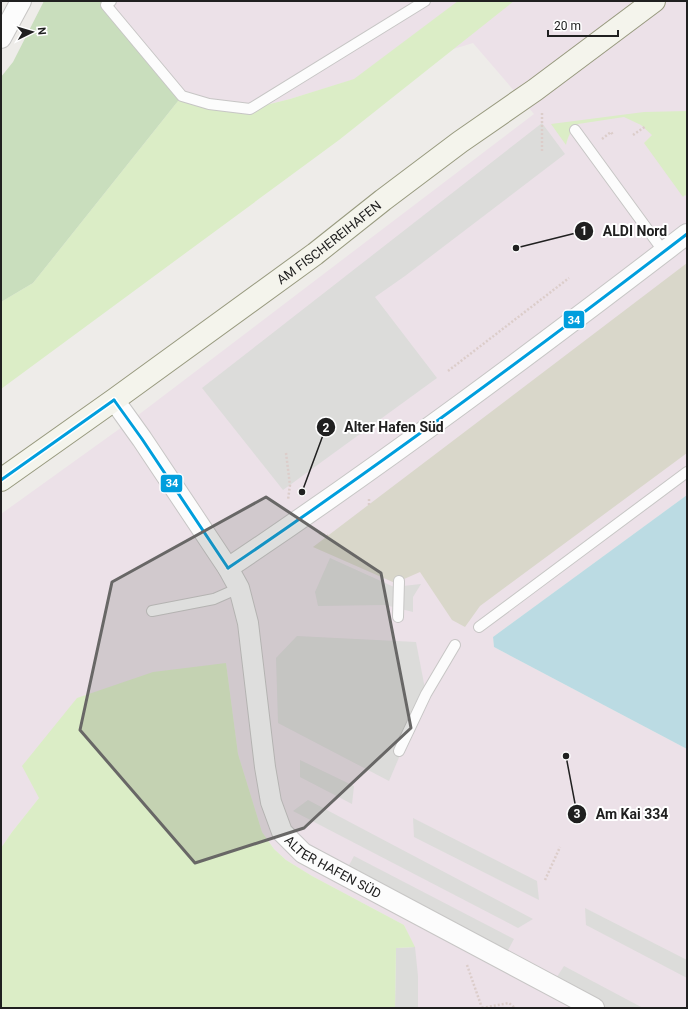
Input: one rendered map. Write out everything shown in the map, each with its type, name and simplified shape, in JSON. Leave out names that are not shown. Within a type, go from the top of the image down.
[{"type":"street","points":[[1,38],[21,1]]},
{"type":"street","name":"AM FISCHEREIHAFEN","points":[[1,480],[315,254],[460,142],[535,90],[654,1]]},
{"type":"street","points":[[228,568],[293,525],[468,399],[687,234]]},
{"type":"street","name":"ALTER HAFEN SÜD","points":[[114,400],[142,438],[228,568],[239,588],[248,623],[267,781],[271,802],[282,832],[303,853],[594,1008]]},
{"type":"lane","points":[[111,1],[106,5],[182,96],[209,104],[250,109],[425,1]]},
{"type":"lane","points":[[575,130],[664,252]]},
{"type":"lane","points":[[479,627],[687,472]]},
{"type":"lane","points":[[398,617],[399,581]]},
{"type":"lane","points":[[152,611],[214,599],[239,588]]},
{"type":"lane","points":[[399,751],[426,694],[455,645]]},
{"type":"path","points":[[542,151],[542,113],[546,108]]},
{"type":"path","points":[[634,136],[646,126]]},
{"type":"path","points":[[448,371],[569,278]]},
{"type":"path","points":[[286,453],[290,485],[288,504]]},
{"type":"path","points":[[545,880],[560,847]]},
{"type":"path","points":[[471,943],[465,959],[482,1008],[509,1002],[515,1008]]},
{"type":"highlighted area","points":[[266,497],[381,573],[411,728],[304,828],[195,863],[80,730],[112,582]]},
{"type":"shaded area","points":[[102,1],[687,1],[687,495],[493,637],[494,647],[687,749],[687,1008],[395,1008],[414,947],[404,925],[312,876],[286,860],[274,849],[262,832],[238,754],[226,663],[39,798],[1,848],[1,514],[129,422],[534,114],[473,43],[290,99],[250,109],[182,96]]},
{"type":"shaded area","points":[[542,123],[565,154],[405,276],[375,297],[437,378],[283,490],[202,388]]},
{"type":"shaded area","points":[[687,263],[687,453],[480,606],[465,627],[452,620],[420,572],[395,583],[313,547]]},
{"type":"shaded area","points":[[330,558],[394,587],[421,584],[413,597],[413,612],[385,605],[318,606],[315,592]]},
{"type":"shaded area","points":[[297,636],[416,642],[426,694],[389,781],[278,723],[276,658]]},
{"type":"shaded area","points":[[300,760],[354,786],[352,804],[300,777]]},
{"type":"shaded area","points":[[308,800],[533,919],[518,928],[293,811]]},
{"type":"shaded area","points":[[413,818],[537,881],[539,900],[414,837]]},
{"type":"shaded area","points":[[354,856],[514,939],[507,952],[347,869]]},
{"type":"shaded area","points":[[585,908],[687,960],[687,978],[586,925]]},
{"type":"shaded area","points":[[415,947],[418,976],[418,1008],[395,1008],[396,948]]},
{"type":"shaded area","points":[[564,966],[643,1008],[588,1008],[555,980]]},
{"type":"green space","points":[[44,1],[102,1],[182,96],[33,283],[1,302],[1,77],[13,62]]},
{"type":"green space","points":[[458,1],[514,1],[339,140],[1,389],[1,302],[33,283],[182,96],[250,109],[290,99],[354,79]]},
{"type":"green space","points":[[687,111],[687,197],[685,195],[683,197],[644,143],[652,135],[641,125],[624,117],[578,124],[570,133],[566,145],[551,124],[644,112]]},
{"type":"green space","points":[[226,663],[238,754],[262,832],[274,849],[286,860],[312,876],[404,925],[415,947],[396,948],[395,1008],[1,1008],[1,848],[39,798],[22,766],[77,698],[153,672]]},
{"type":"water","points":[[687,495],[687,749],[494,647],[493,637]]},
{"type":"transit line","name":"34","points":[[228,568],[403,446],[574,320],[687,234]]},
{"type":"transit line","name":"34","points":[[114,400],[142,439],[228,568]]},
{"type":"transit line","name":"34","points":[[1,480],[114,400]]},
{"type":"place","name":"ALDI Nord","points":[[516,248]]},
{"type":"place","name":"Alter Hafen Süd","points":[[302,492]]},
{"type":"place","name":"Am Kai 334","points":[[566,756]]}]
